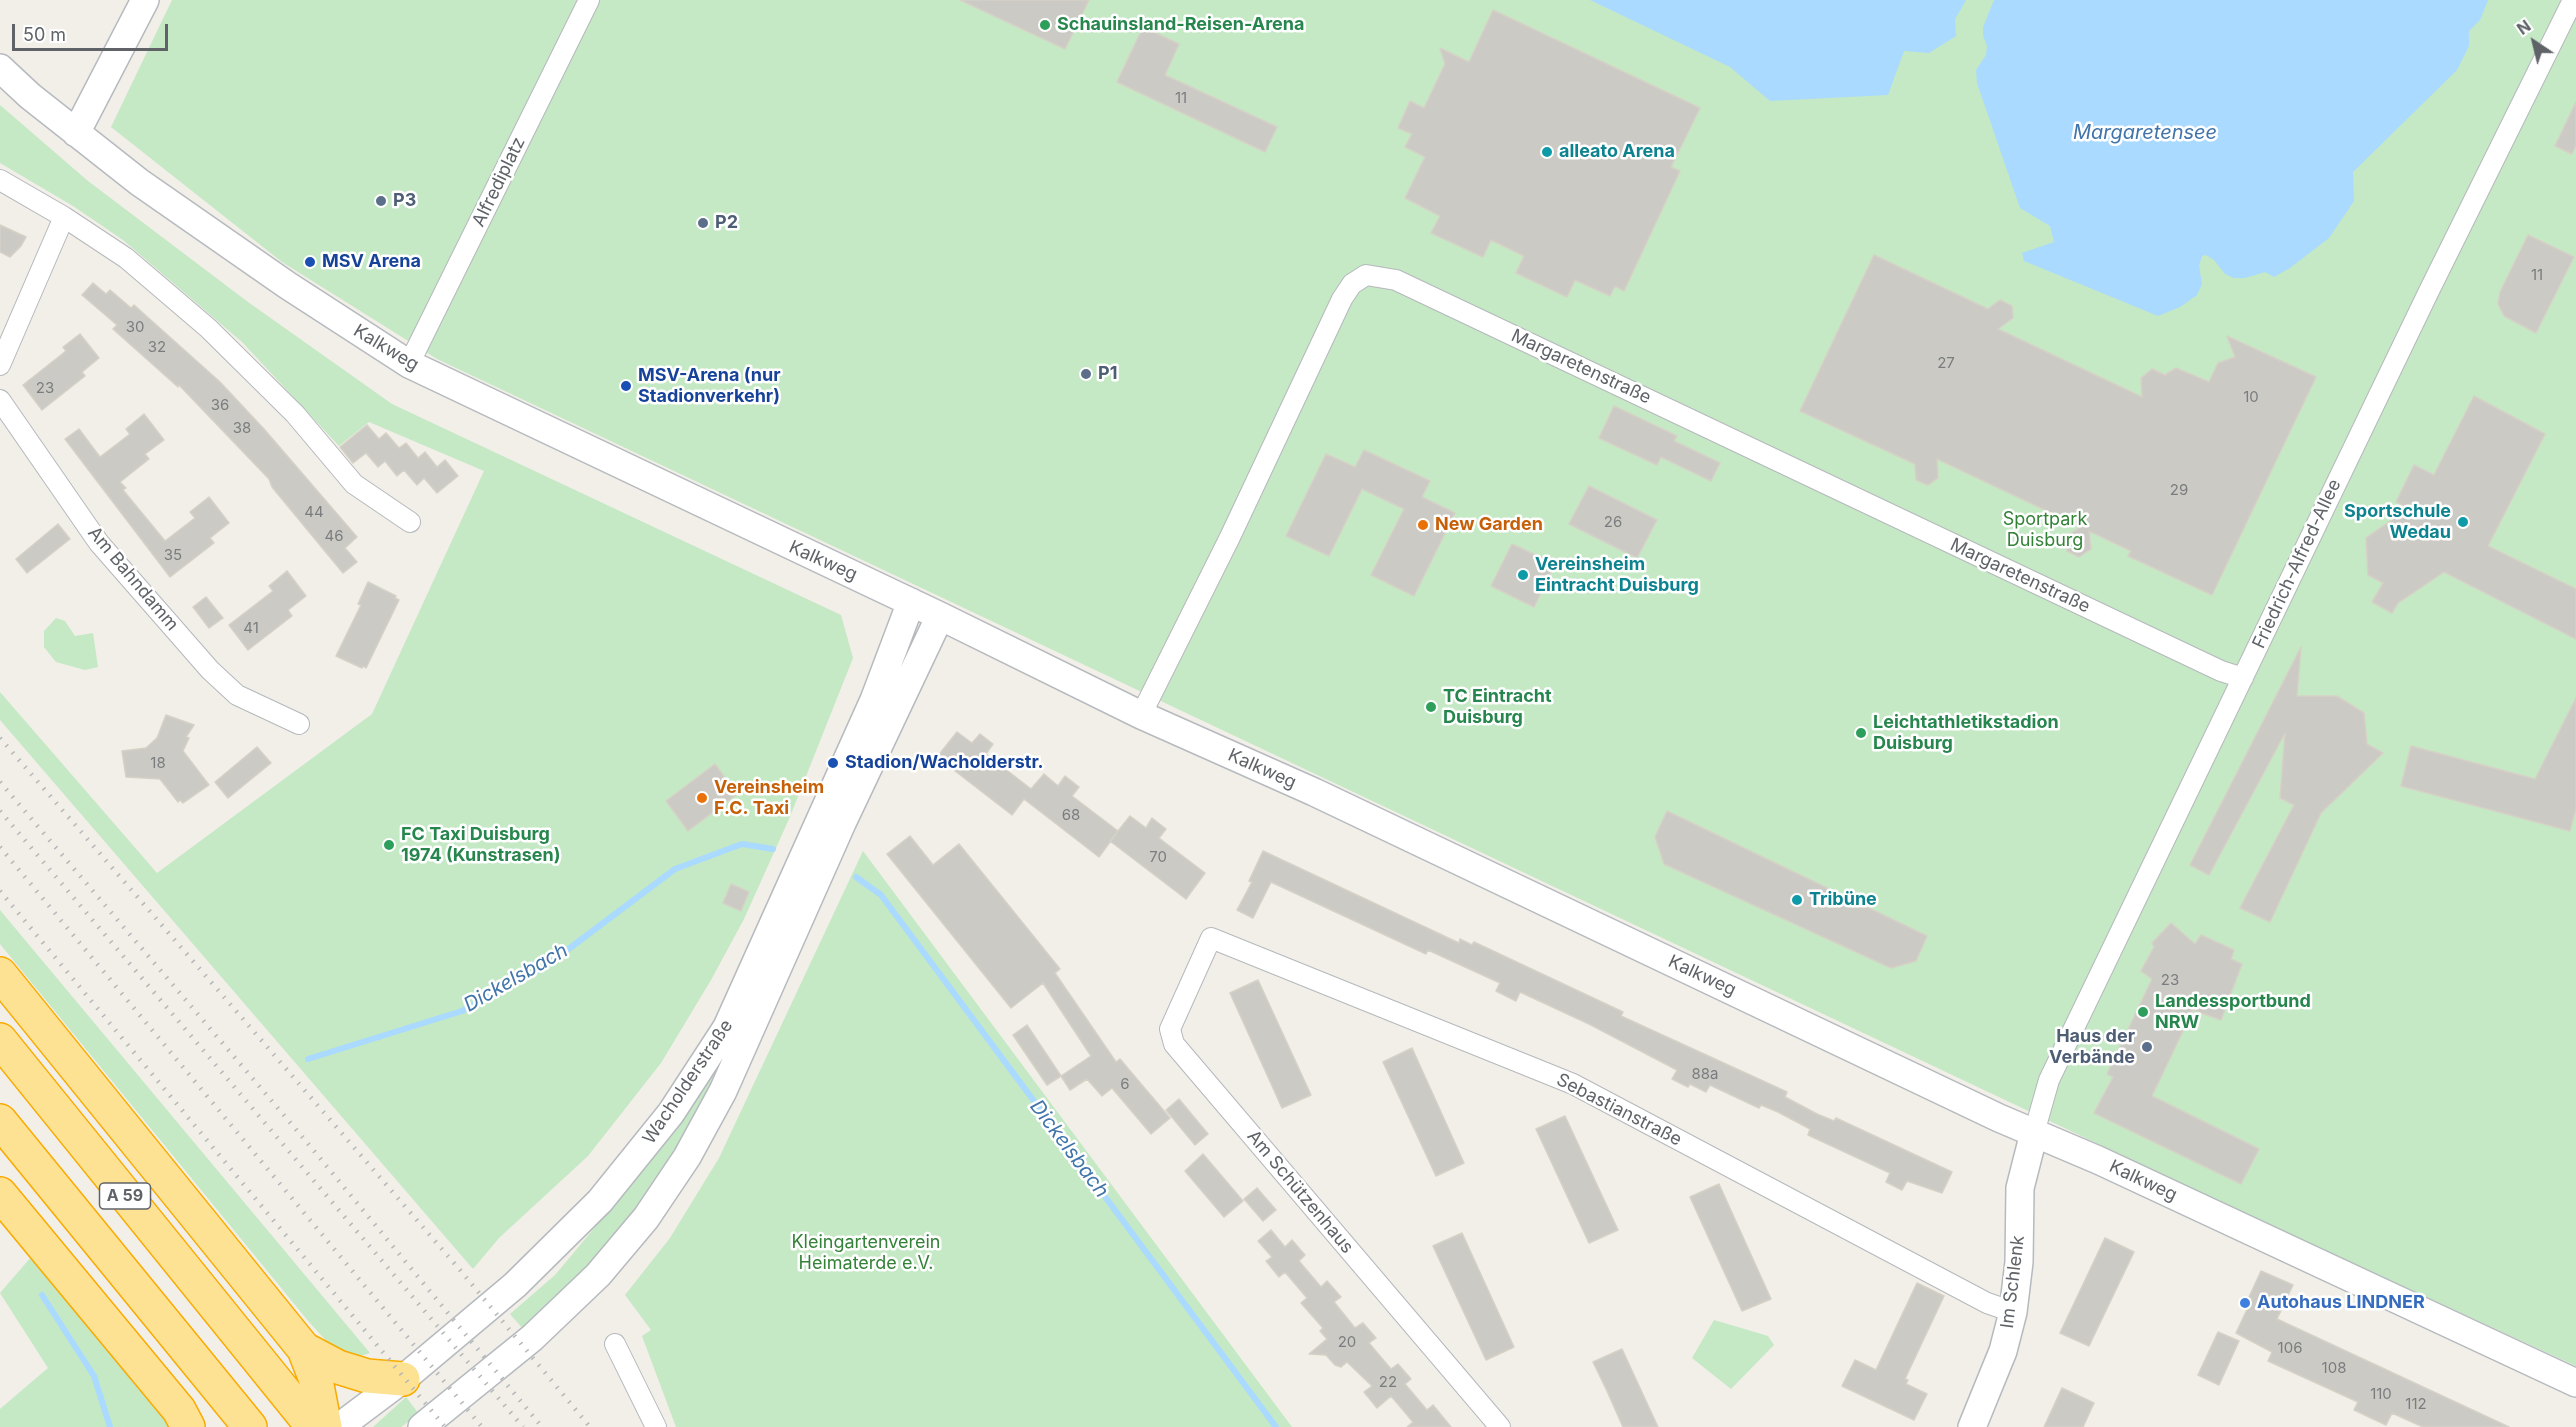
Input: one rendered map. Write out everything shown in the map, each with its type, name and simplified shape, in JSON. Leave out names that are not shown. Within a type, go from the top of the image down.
[{"type":"highway","points":[[0,975],[304,1349],[316,1380],[324,1427]]},
{"type":"highway","name":"A 59","points":[[0,1040],[250,1352],[313,1427]]},
{"type":"highway","name":"A 59","points":[[0,1121],[249,1427]]},
{"type":"highway","points":[[0,1194],[189,1421]]},
{"type":"highway","points":[[304,1349],[338,1367],[367,1376],[403,1379]]},
{"type":"street","points":[[76,133],[146,0]]},
{"type":"street","name":"Alfrediplatz","points":[[409,364],[589,0]]},
{"type":"street","name":"Friedrich-Alfred-Allee","points":[[2034,1133],[2049,1080],[2428,293],[2573,0]]},
{"type":"street","name":"Kalkweg","points":[[0,68],[76,133],[139,182],[287,285],[409,364],[911,602],[1141,715],[1314,792],[2034,1133],[2576,1383]]},
{"type":"street","points":[[0,180],[64,217],[126,258],[208,328],[295,414],[354,484],[410,522]]},
{"type":"street","points":[[0,365],[64,217]]},
{"type":"street","name":"Margaretenstraße","points":[[1141,715],[1230,537],[1342,299],[1352,284],[1366,276],[1396,280],[2200,661],[2243,678]]},
{"type":"street","name":"Am Bahndamm","points":[[0,400],[99,543],[210,670],[237,695],[299,724]]},
{"type":"street","name":"Wacholderstraße","points":[[339,1427],[403,1379],[515,1285],[600,1201],[636,1158],[699,1072],[727,1027],[827,808],[874,700],[911,602]]},
{"type":"street","name":"Wacholderstraße","points":[[422,1427],[532,1338],[598,1275],[646,1218],[687,1157],[723,1091],[842,823],[940,616]]},
{"type":"street","name":"Sebastianstraße","points":[[1211,939],[1573,1084],[1940,1279],[1987,1303],[2013,1312]]},
{"type":"street","name":"Am Schützenhaus","points":[[1211,939],[1170,1029],[1174,1044],[1500,1427]]},
{"type":"street","name":"Im Schlenk","points":[[1972,1427],[2003,1351],[2013,1312],[2019,1262],[2020,1188],[2034,1133]]},
{"type":"street","points":[[615,1344],[656,1427]]},
{"type":"green space","name":"Sportpark Duisburg","points":[[172,0],[2576,0],[2576,1366],[2257,1219],[437,359],[282,262],[111,127]]},
{"type":"green space","points":[[0,105],[88,181],[248,302],[392,404],[841,615],[853,658],[789,819],[744,919],[711,980],[661,1063],[588,1156],[499,1238],[473,1269],[0,720],[0,692],[157,873],[372,714],[484,471],[369,422],[339,446],[242,342],[123,240],[73,206],[0,163]]},
{"type":"green space","points":[[56,618],[65,621],[75,636],[93,633],[98,667],[85,670],[56,662],[44,647],[44,631]]},
{"type":"green space","name":"Kleingartenverein Heimaterde e.V.","points":[[863,851],[1292,1427],[676,1427],[642,1336],[651,1330],[625,1295],[670,1238],[719,1158]]},
{"type":"green space","points":[[0,910],[370,1353],[355,1358],[331,1346],[309,1322],[0,944]]},
{"type":"green space","points":[[730,1041],[704,1106],[639,1209],[610,1245],[524,1330],[510,1314],[555,1275],[673,1134]]},
{"type":"green space","points":[[32,1256],[173,1427],[0,1427],[0,1409],[48,1368],[0,1293]]},
{"type":"green space","points":[[1714,1320],[1768,1336],[1774,1345],[1731,1389],[1692,1358]]},
{"type":"green space","points":[[406,1397],[419,1414],[401,1427],[373,1427]]},
{"type":"water","points":[[1590,0],[1966,0],[1955,19],[1956,36],[1929,53],[1904,51],[1888,95],[1770,101],[1730,67]]},
{"type":"water","name":"Margaretensee","points":[[1994,0],[2488,0],[2480,20],[2469,31],[2469,46],[2457,70],[2353,172],[2354,201],[2329,238],[2290,268],[2274,277],[2265,272],[2245,278],[2234,278],[2225,274],[2214,260],[2206,255],[2202,256],[2199,266],[2202,284],[2197,295],[2180,307],[2158,316],[2024,261],[2022,253],[2054,242],[2050,226],[2020,208],[1977,83],[1976,70],[1986,55],[1987,46],[1983,27]]},
{"type":"building","name":"Schauinsland-Reisen-Arena","points":[[960,0],[1089,0],[1065,49]]},
{"type":"building","name":"alleato Arena","points":[[1493,10],[1700,108],[1671,167],[1680,171],[1624,291],[1615,286],[1610,296],[1575,280],[1567,297],[1516,273],[1524,256],[1491,240],[1483,257],[1431,233],[1440,216],[1405,198],[1425,157],[1405,147],[1412,134],[1398,128],[1410,101],[1424,108],[1445,64],[1440,48],[1469,62]]},
{"type":"building","points":[[1143,27],[1179,44],[1165,75],[1277,127],[1265,152],[1117,82]]},
{"type":"building","points":[[2576,102],[2576,145],[2572,154],[2555,146]]},
{"type":"building","points":[[0,225],[26,237],[10,257],[0,252]]},
{"type":"building","points":[[2528,235],[2574,257],[2536,333],[2504,316],[2498,304],[2500,292]]},
{"type":"building","points":[[1874,255],[1988,309],[2000,300],[2012,306],[2013,318],[1998,329],[2142,397],[2141,378],[2152,369],[2165,375],[2176,368],[2209,382],[2218,363],[2235,357],[2227,336],[2316,377],[2212,595],[2128,556],[2131,551],[2089,531],[2091,549],[2079,557],[2067,551],[2065,537],[2081,527],[1937,459],[1938,478],[1928,485],[1916,480],[1915,464],[1800,411]]},
{"type":"building","points":[[93,283],[106,294],[110,290],[131,308],[134,305],[220,382],[264,429],[357,537],[345,548],[357,562],[343,573],[272,487],[269,479],[179,385],[178,387],[113,329],[117,325],[82,295]]},
{"type":"building","points":[[80,334],[99,358],[82,372],[85,376],[42,410],[23,385],[66,351],[63,347]]},
{"type":"building","name":"Sportschule Wedau","points":[[2474,396],[2545,434],[2488,546],[2576,589],[2576,639],[2444,572],[2398,603],[2392,613],[2372,602],[2383,583],[2368,575],[2366,538],[2409,508],[2396,502],[2414,465],[2434,475]]},
{"type":"building","points":[[1614,406],[1677,436],[1674,441],[1720,463],[1711,481],[1661,457],[1657,465],[1599,438]]},
{"type":"building","points":[[144,414],[164,440],[145,454],[149,459],[120,482],[126,488],[123,490],[165,541],[195,518],[190,512],[209,497],[229,523],[210,538],[214,543],[170,577],[65,439],[79,429],[100,457],[130,434],[126,429]]},
{"type":"building","points":[[367,425],[379,439],[386,433],[399,448],[406,443],[418,458],[425,452],[437,467],[445,460],[458,476],[437,493],[424,478],[417,485],[404,470],[397,476],[385,461],[378,467],[366,453],[353,463],[340,447]]},
{"type":"building","name":"New Garden","points":[[1364,450],[1430,481],[1422,497],[1455,513],[1414,596],[1371,575],[1404,509],[1362,489],[1329,556],[1286,536],[1326,454],[1355,467]]},
{"type":"building","points":[[1589,486],[1657,520],[1637,558],[1569,524]]},
{"type":"building","points":[[58,524],[70,539],[27,573],[16,559]]},
{"type":"building","name":"Vereinsheim Eintracht Duisburg","points":[[1512,544],[1555,564],[1534,607],[1491,586]]},
{"type":"building","points":[[287,571],[306,596],[288,610],[292,616],[248,650],[229,625],[273,591],[269,586]]},
{"type":"building","points":[[368,582],[396,596],[395,598],[399,600],[366,668],[363,666],[362,668],[336,656],[361,605],[358,604]]},
{"type":"building","points":[[206,597],[223,618],[209,628],[193,607]]},
{"type":"building","points":[[2301,647],[2297,696],[2337,696],[2364,713],[2367,744],[2383,753],[2321,813],[2270,922],[2240,908],[2294,805],[2280,798],[2285,733],[2209,875],[2190,865]]},
{"type":"building","points":[[2576,698],[2576,809],[2570,831],[2401,786],[2411,746],[2535,779]]},
{"type":"building","points":[[166,715],[194,725],[186,737],[189,738],[183,751],[209,785],[183,803],[180,800],[178,802],[160,779],[126,777],[122,751],[146,748],[157,738]]},
{"type":"building","points":[[957,732],[972,743],[980,734],[993,744],[986,754],[1031,789],[1044,774],[1058,786],[1065,776],[1079,787],[1072,796],[1118,831],[1099,857],[1024,799],[1012,815],[937,757]]},
{"type":"building","points":[[257,747],[271,763],[228,798],[215,782]]},
{"type":"building","name":"Vereinsheim F.C. Taxi","points":[[715,764],[737,794],[688,831],[666,801]]},
{"type":"building","name":"Tribüne","points":[[1667,811],[1927,936],[1916,961],[1891,968],[1664,864],[1655,837]]},
{"type":"building","points":[[1130,816],[1146,828],[1152,818],[1166,829],[1159,838],[1205,873],[1186,899],[1110,841]]},
{"type":"building","points":[[910,836],[933,865],[959,844],[1060,969],[1055,973],[1116,1062],[1120,1059],[1170,1118],[1151,1134],[1112,1088],[1102,1096],[1087,1079],[1070,1090],[1061,1076],[1091,1056],[1043,983],[1011,1008],[887,854]]},
{"type":"building","points":[[1263,851],[1459,943],[1460,939],[1472,945],[1474,942],[1623,1012],[1621,1016],[1787,1092],[1785,1097],[1817,1114],[1834,1121],[1836,1118],[1952,1172],[1942,1193],[1907,1181],[1902,1190],[1886,1182],[1890,1173],[1808,1135],[1810,1129],[1778,1112],[1761,1105],[1759,1108],[1710,1085],[1706,1092],[1690,1084],[1688,1087],[1672,1079],[1677,1070],[1589,1024],[1520,992],[1516,1001],[1496,991],[1500,983],[1428,950],[1426,954],[1271,882],[1253,918],[1237,910],[1252,882],[1249,881]]},
{"type":"building","points":[[731,884],[749,892],[741,911],[723,903]]},
{"type":"building","name":"Haus der Verbände","points":[[2171,923],[2195,944],[2201,935],[2234,950],[2231,959],[2242,964],[2221,1020],[2193,1010],[2152,1096],[2259,1149],[2241,1184],[2094,1113],[2113,1077],[2107,1074],[2152,979],[2141,971],[2154,947],[2152,943]]},
{"type":"building","points":[[1258,980],[1311,1095],[1282,1108],[1230,993]]},
{"type":"building","points":[[1027,1025],[1061,1076],[1047,1085],[1013,1035]]},
{"type":"building","points":[[1412,1048],[1464,1163],[1436,1176],[1383,1062]]},
{"type":"building","points":[[1179,1099],[1208,1134],[1195,1145],[1166,1110]]},
{"type":"building","points":[[1565,1116],[1618,1230],[1589,1243],[1536,1129]]},
{"type":"building","points":[[1203,1154],[1243,1201],[1224,1217],[1185,1171]]},
{"type":"building","points":[[1719,1184],[1771,1299],[1742,1311],[1690,1197]]},
{"type":"building","points":[[1257,1188],[1276,1210],[1263,1221],[1244,1199]]},
{"type":"building","points":[[1271,1230],[1285,1247],[1292,1240],[1305,1255],[1299,1261],[1321,1287],[1327,1281],[1341,1297],[1334,1302],[1355,1328],[1363,1323],[1376,1338],[1369,1343],[1391,1369],[1398,1364],[1411,1379],[1405,1384],[1427,1410],[1433,1405],[1451,1427],[1407,1427],[1413,1422],[1391,1396],[1377,1408],[1364,1392],[1372,1386],[1347,1362],[1341,1367],[1335,1365],[1326,1355],[1309,1354],[1327,1339],[1320,1331],[1323,1328],[1301,1303],[1307,1298],[1285,1272],[1279,1277],[1266,1261],[1272,1257],[1258,1241]]},
{"type":"building","points":[[1462,1233],[1514,1347],[1486,1360],[1433,1246]]},
{"type":"building","points":[[2105,1238],[2134,1252],[2089,1346],[2060,1333]]},
{"type":"building","points":[[2261,1271],[2293,1285],[2277,1319],[2509,1427],[2423,1427],[2392,1413],[2386,1425],[2354,1410],[2358,1402],[2268,1361],[2272,1352],[2236,1333],[2252,1299],[2249,1297]]},
{"type":"building","points":[[1917,1283],[1944,1296],[1905,1379],[1908,1380],[1906,1384],[1927,1394],[1914,1420],[1842,1386],[1855,1360],[1876,1370]]},
{"type":"building","points":[[2218,1332],[2239,1341],[2219,1385],[2198,1375]]},
{"type":"building","points":[[1622,1349],[1658,1427],[1623,1427],[1593,1362]]},
{"type":"building","points":[[2062,1388],[2094,1403],[2083,1427],[2044,1427]]},
{"type":"waterway","name":"Dickelsbach","points":[[308,1059],[462,1011],[546,966],[675,869],[742,844],[773,849]]},
{"type":"waterway","name":"Dickelsbach","points":[[856,877],[881,895],[1276,1427]]},
{"type":"waterway","name":"Dickelsbach","points":[[42,1295],[94,1376],[110,1427]]},
{"type":"railway","points":[[0,738],[460,1270],[590,1427]]},
{"type":"railway","points":[[0,782],[305,1140],[542,1427]]},
{"type":"railway","points":[[0,811],[523,1427]]},
{"type":"railway","points":[[0,847],[482,1427]]},
{"type":"railway","points":[[0,891],[445,1427]]},
{"type":"place","name":"Schauinsland-Reisen-Arena","points":[[1045,25]]},
{"type":"place","name":"alleato Arena","points":[[1547,152]]},
{"type":"place","name":"P3","points":[[381,201]]},
{"type":"place","name":"P2","points":[[703,223]]},
{"type":"place","name":"MSV Arena","points":[[310,262]]},
{"type":"place","name":"P1","points":[[1086,374]]},
{"type":"place","name":"MSV-Arena (nur Stadionverkehr)","points":[[626,386]]},
{"type":"place","name":"Sportschule Wedau","points":[[2463,522]]},
{"type":"place","name":"New Garden","points":[[1423,525]]},
{"type":"place","name":"Vereinsheim Eintracht Duisburg","points":[[1523,575]]},
{"type":"place","name":"TC Eintracht Duisburg","points":[[1431,707]]},
{"type":"place","name":"Leichtathletikstadion Duisburg","points":[[1861,733]]},
{"type":"place","name":"Stadion/Wacholderstr.","points":[[833,763]]},
{"type":"place","name":"Vereinsheim F.C. Taxi","points":[[702,798]]},
{"type":"place","name":"FC Taxi Duisburg 1974 (Kunstrasen)","points":[[389,845]]},
{"type":"place","name":"Tribüne","points":[[1797,900]]},
{"type":"place","name":"Landessportbund NRW","points":[[2143,1012]]},
{"type":"place","name":"Haus der Verbände","points":[[2147,1047]]},
{"type":"place","name":"Autohaus LINDNER","points":[[2245,1303]]}]
